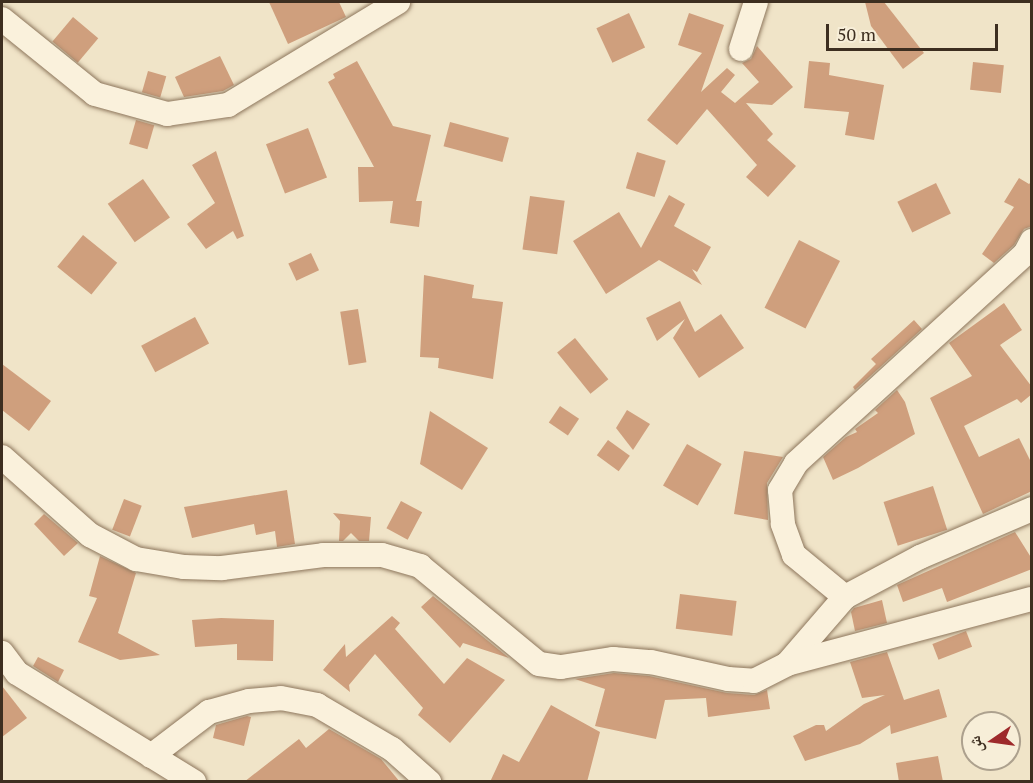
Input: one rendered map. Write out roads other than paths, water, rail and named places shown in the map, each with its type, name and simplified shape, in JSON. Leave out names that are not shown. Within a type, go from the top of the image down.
[{"type":"street","points":[[2,19],[95,94],[167,114],[228,105],[398,2]]},
{"type":"street","points":[[741,49],[756,2]]},
{"type":"street","points":[[845,597],[794,555],[783,524],[780,490],[796,462],[1025,254],[1032,241]]},
{"type":"street","points":[[2,457],[90,535],[136,559],[184,567],[222,568],[323,555],[382,555],[420,566],[539,664],[561,667],[613,659],[651,662],[728,679],[754,681],[787,664],[1032,599]]},
{"type":"street","points":[[787,664],[845,597],[920,557],[1032,510]]},
{"type":"street","points":[[2,653],[17,673],[194,782]]},
{"type":"street","points":[[151,756],[209,712],[249,700],[281,698],[317,705],[392,749],[429,782]]}]
